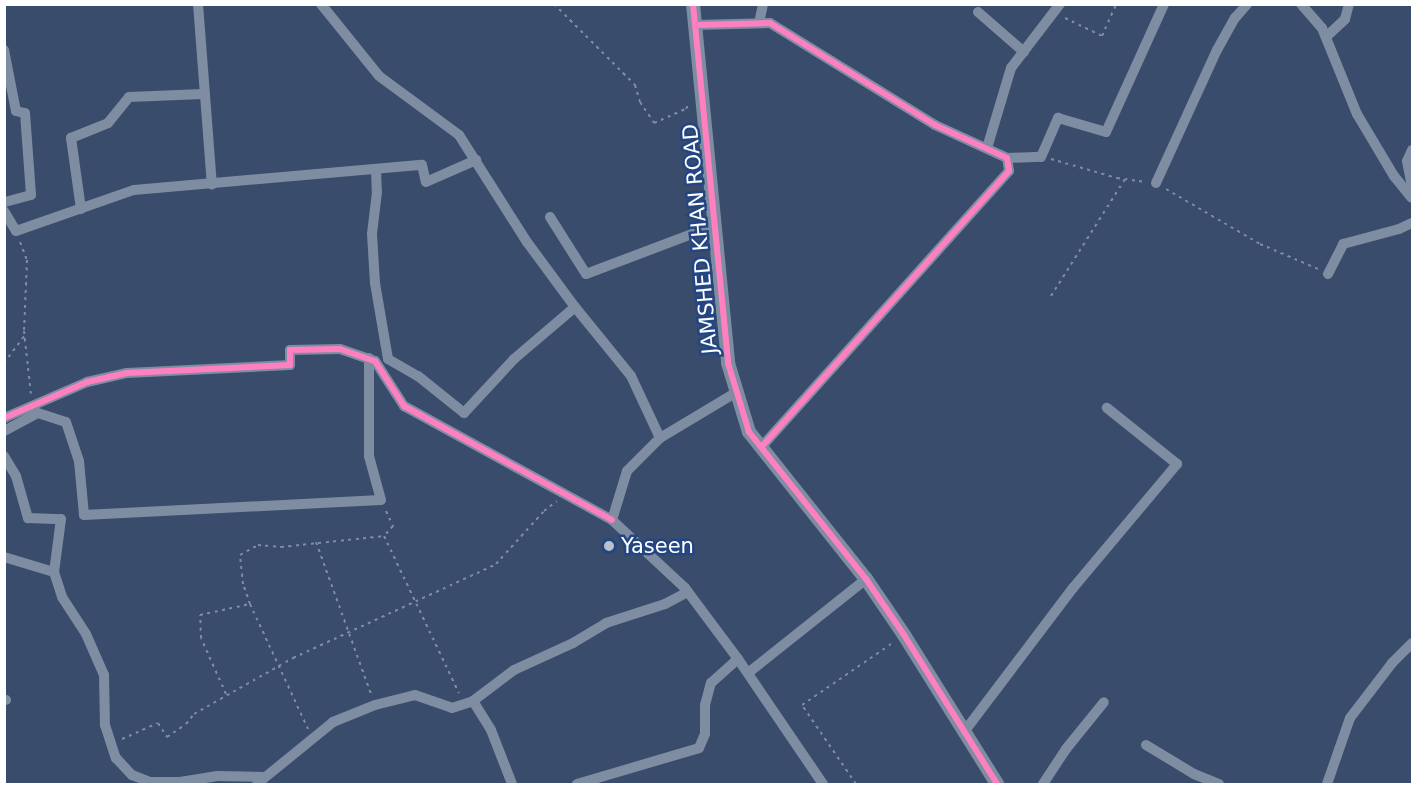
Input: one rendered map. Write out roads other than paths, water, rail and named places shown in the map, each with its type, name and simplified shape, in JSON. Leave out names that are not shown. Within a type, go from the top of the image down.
[{"type":"street","points":[[198,4],[203,94],[212,184]]},
{"type":"street","points":[[321,4],[379,76],[459,135],[527,242],[574,307],[631,376],[660,438]]},
{"type":"street","name":"JAMSHED KHAN ROAD","points":[[693,4],[728,363],[749,432],[866,579],[904,635],[997,784]]},
{"type":"street","points":[[759,23],[763,4]]},
{"type":"street","points":[[695,25],[770,23],[935,125],[1007,158],[1041,157],[1058,118],[1106,132],[1164,4]]},
{"type":"street","points":[[1156,183],[1216,50],[1235,18],[1247,4]]},
{"type":"street","points":[[1301,4],[1322,28],[1358,114],[1394,176],[1413,198]]},
{"type":"street","points":[[1326,37],[1345,19],[1349,4]]},
{"type":"street","points":[[987,148],[1011,68],[1057,8]]},
{"type":"street","points":[[978,12],[1024,52]]},
{"type":"street","points":[[4,50],[16,111],[26,113],[31,195],[4,202]]},
{"type":"street","points":[[81,208],[71,138],[108,123],[129,97],[203,94]]},
{"type":"street","points":[[1413,150],[1407,161],[1413,187]]},
{"type":"street","points":[[761,447],[1010,171],[1007,158]]},
{"type":"street","points":[[4,211],[16,231],[134,190],[422,165],[426,182],[476,160]]},
{"type":"street","points":[[376,169],[377,192],[372,234],[375,283],[388,359],[417,376],[464,413],[514,359],[574,307]]},
{"type":"street","points":[[550,217],[586,274],[716,225]]},
{"type":"street","points":[[1328,274],[1343,244],[1399,230],[1413,223]]},
{"type":"street","points":[[4,418],[87,382],[127,373],[290,365],[290,350],[339,349],[375,360],[404,405],[612,520],[688,592],[748,673],[823,784]]},
{"type":"street","points":[[4,431],[38,413],[66,422],[79,461],[84,515],[381,500],[369,456],[369,358]]},
{"type":"street","points":[[612,520],[627,471],[660,438],[737,392]]},
{"type":"street","points":[[964,732],[1073,588],[1178,464],[1107,408]]},
{"type":"street","points":[[4,456],[16,476],[28,518],[61,519],[54,572],[62,597],[86,634],[104,675],[105,725],[116,758],[132,775],[150,782],[180,782],[218,776],[261,781],[333,722],[375,705],[415,696],[452,708],[469,702],[514,670],[573,643],[606,623],[665,604],[688,592]]},
{"type":"street","points":[[4,557],[54,572]]},
{"type":"street","points":[[748,673],[866,579]]},
{"type":"street","points":[[1327,784],[1350,718],[1392,663],[1413,643]]},
{"type":"street","points":[[577,784],[699,748],[705,734],[705,705],[711,683],[738,659]]},
{"type":"street","points":[[469,702],[491,730],[512,784]]},
{"type":"street","points":[[1043,784],[1066,749],[1104,702]]},
{"type":"street","points":[[1146,745],[1192,779],[1219,784]]},
{"type":"place","name":"Yaseen","points":[[609,546]]}]
